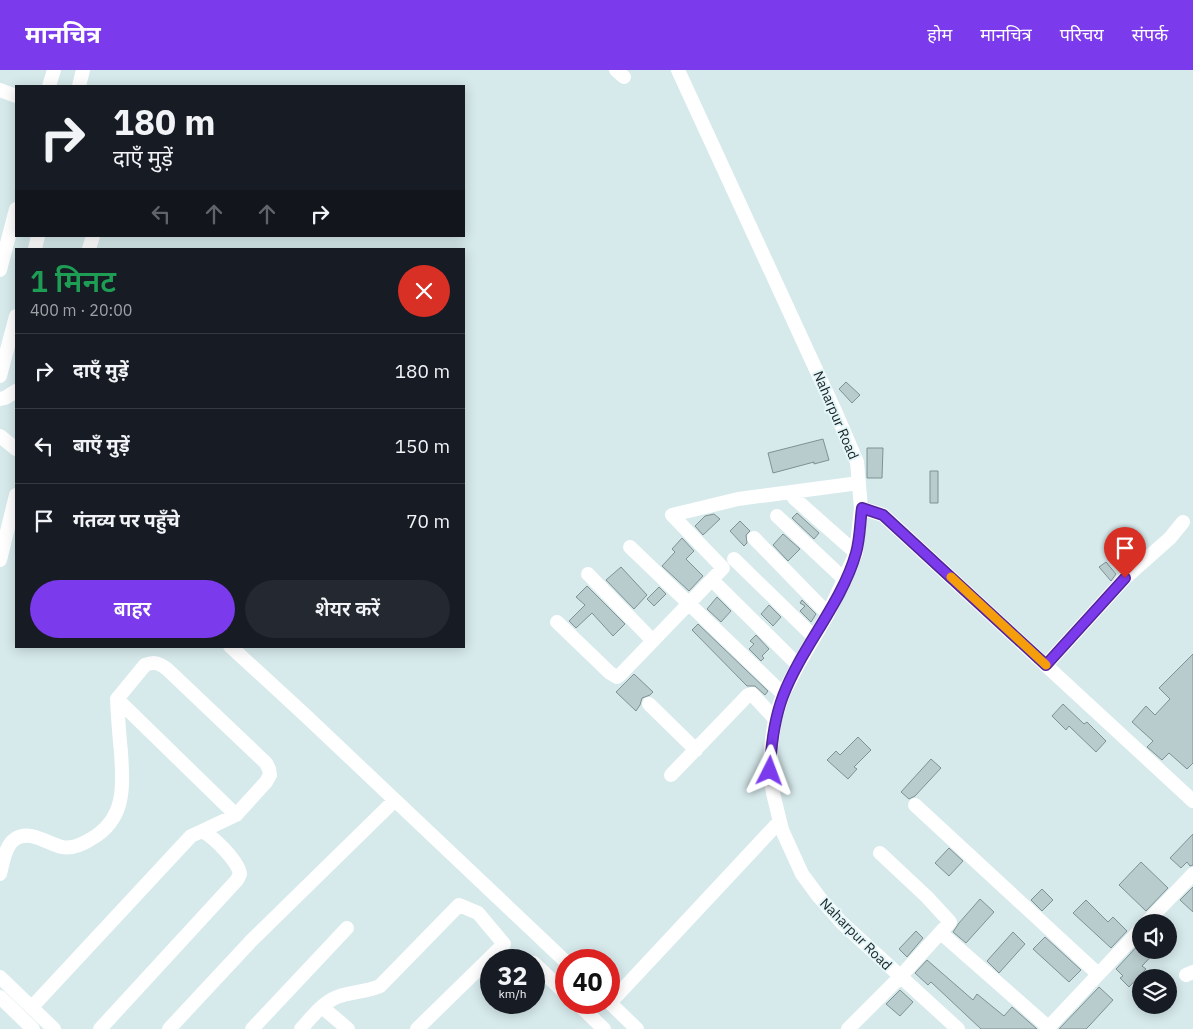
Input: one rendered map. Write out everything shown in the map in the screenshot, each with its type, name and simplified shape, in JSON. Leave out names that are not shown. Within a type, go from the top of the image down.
[{"type":"street","points":[[49,85],[54,70]]},
{"type":"street","points":[[79,85],[83,70]]},
{"type":"street","name":"Naharpur Road","points":[[678,70],[857,462],[862,508],[856,553],[828,614],[783,694],[775,719],[770,771],[782,830],[802,874],[819,897],[842,922],[958,1029]]},
{"type":"street","points":[[0,90],[15,96]]},
{"type":"street","points":[[0,270],[15,213]]},
{"type":"street","points":[[0,376],[15,320]]},
{"type":"street","points":[[0,436],[15,448]]},
{"type":"street","points":[[557,622],[610,673],[617,677],[723,568],[672,515],[738,499],[859,483]]},
{"type":"street","points":[[794,498],[856,553]]},
{"type":"street","points":[[0,560],[15,499]]},
{"type":"street","points":[[862,508],[883,515],[1193,801]]},
{"type":"street","points":[[777,516],[845,580]]},
{"type":"street","points":[[1046,665],[1125,578],[1170,538],[1183,522]]},
{"type":"street","points":[[754,538],[828,614]]},
{"type":"street","points":[[630,547],[783,694]]},
{"type":"street","points":[[734,559],[814,637]]},
{"type":"street","points":[[588,574],[653,641]]},
{"type":"street","points":[[712,580],[798,665]]},
{"type":"street","points":[[232,648],[555,952]]},
{"type":"street","points":[[0,874],[8,847],[22,836],[32,836],[64,847],[81,845],[96,836],[112,822],[119,807],[123,785],[117,699],[145,665],[152,662],[159,663],[266,763],[269,768],[270,775],[266,782],[236,814],[191,836],[32,1007]]},
{"type":"street","points":[[671,776],[748,695],[756,696],[775,719]]},
{"type":"street","points":[[117,699],[236,814]]},
{"type":"street","points":[[648,704],[696,750]]},
{"type":"street","points":[[169,1029],[252,941],[395,800]]},
{"type":"street","points":[[915,805],[1098,974]]},
{"type":"street","points":[[620,991],[780,821]]},
{"type":"street","points":[[100,1029],[237,880],[240,874],[236,865],[211,836],[202,831]]},
{"type":"street","points":[[848,1029],[900,977],[950,922],[880,852]]},
{"type":"street","points":[[1155,914],[1193,874]]},
{"type":"street","points":[[301,1029],[322,1006],[335,997],[369,991],[380,986],[459,905],[478,913],[504,944],[416,1029]]},
{"type":"street","points":[[252,1029],[347,928]]},
{"type":"street","points":[[941,933],[1047,1028],[1132,938]]},
{"type":"street","points":[[545,974],[555,984]]},
{"type":"street","points":[[0,977],[54,1029]]},
{"type":"street","points":[[2,1004],[33,1029]]},
{"type":"street","points":[[322,1006],[348,1029]]},
{"type":"street","points":[[620,1013],[637,1029]]},
{"type":"street","points":[[588,1014],[604,1029]]},
{"type":"building","points":[[846,382],[860,395],[852,403],[839,389]]},
{"type":"building","points":[[823,439],[829,460],[773,473],[768,453]]},
{"type":"building","points":[[867,448],[883,448],[882,478],[867,478]]},
{"type":"building","points":[[930,471],[938,471],[938,503],[930,503]]},
{"type":"building","points":[[797,513],[819,533],[814,539],[792,518]]},
{"type":"building","points":[[714,514],[720,519],[703,535],[695,526],[705,516]]},
{"type":"building","points":[[740,521],[750,531],[746,535],[747,543],[744,546],[730,531]]},
{"type":"building","points":[[783,534],[800,549],[788,561],[773,545]]},
{"type":"building","points":[[1125,536],[1132,543],[1117,558],[1110,550]]},
{"type":"building","points":[[682,538],[694,551],[686,559],[703,576],[689,591],[662,566],[675,552],[672,549]]},
{"type":"building","points":[[1106,562],[1116,574],[1111,581],[1099,567]]},
{"type":"building","points":[[621,567],[647,595],[634,609],[606,580]]},
{"type":"building","points":[[587,586],[625,624],[613,636],[592,613],[576,628],[569,621],[585,605],[576,597]]},
{"type":"building","points":[[659,587],[666,594],[654,606],[647,599]]},
{"type":"building","points":[[717,597],[731,611],[721,622],[707,609]]},
{"type":"building","points":[[802,600],[816,614],[811,622],[800,611],[805,606],[800,603]]},
{"type":"building","points":[[769,605],[781,617],[773,626],[761,614]]},
{"type":"building","points":[[698,624],[768,691],[765,695],[755,686],[747,686],[692,630]]},
{"type":"building","points":[[756,635],[769,649],[762,656],[764,658],[761,661],[749,649],[754,644],[750,641]]},
{"type":"building","points":[[1193,654],[1193,763],[1187,769],[1169,753],[1162,760],[1147,747],[1153,741],[1132,722],[1146,706],[1155,715],[1170,699],[1159,688]]},
{"type":"building","points":[[634,674],[653,692],[642,698],[636,711],[616,692]]},
{"type":"building","points":[[1063,704],[1084,724],[1087,722],[1106,741],[1096,752],[1069,726],[1066,730],[1052,716]]},
{"type":"building","points":[[858,737],[871,750],[854,767],[857,769],[848,779],[827,760],[836,751],[840,755]]},
{"type":"building","points":[[931,759],[941,768],[915,796],[909,799],[901,792]]},
{"type":"building","points":[[1193,834],[1193,865],[1190,866],[1187,862],[1181,868],[1170,858]]},
{"type":"building","points":[[949,848],[963,861],[949,876],[935,863]]},
{"type":"building","points":[[1141,862],[1168,888],[1146,911],[1119,885]]},
{"type":"building","points":[[1193,887],[1193,912],[1180,900]]},
{"type":"building","points":[[1042,889],[1053,900],[1042,911],[1031,900]]},
{"type":"building","points":[[980,899],[994,912],[966,943],[953,932]]},
{"type":"building","points":[[1086,900],[1108,922],[1113,917],[1127,931],[1111,948],[1073,913]]},
{"type":"building","points":[[916,931],[923,938],[907,957],[899,949]]},
{"type":"building","points":[[1013,932],[1025,944],[999,973],[987,961]]},
{"type":"building","points":[[1045,937],[1081,970],[1069,982],[1033,949]]},
{"type":"building","points":[[1132,952],[1132,959],[1149,959],[1142,966],[1146,969],[1132,969],[1132,984],[1129,987],[1120,978],[1123,976],[1116,969]]},
{"type":"building","points":[[927,960],[973,1000],[977,994],[1004,1016],[1012,1007],[1037,1029],[981,1029],[931,982],[928,985],[915,973]]},
{"type":"building","points":[[1099,987],[1113,1000],[1090,1025],[1086,1029],[1059,1029]]},
{"type":"building","points":[[900,990],[913,1002],[900,1016],[886,1004]]},
{"type":"slow traffic","points":[[951,577],[1046,665]]},
{"type":"route","points":[[770,771],[775,719],[783,694],[828,614],[851,566],[856,553],[862,508],[883,515],[1046,665],[1125,578]]}]
